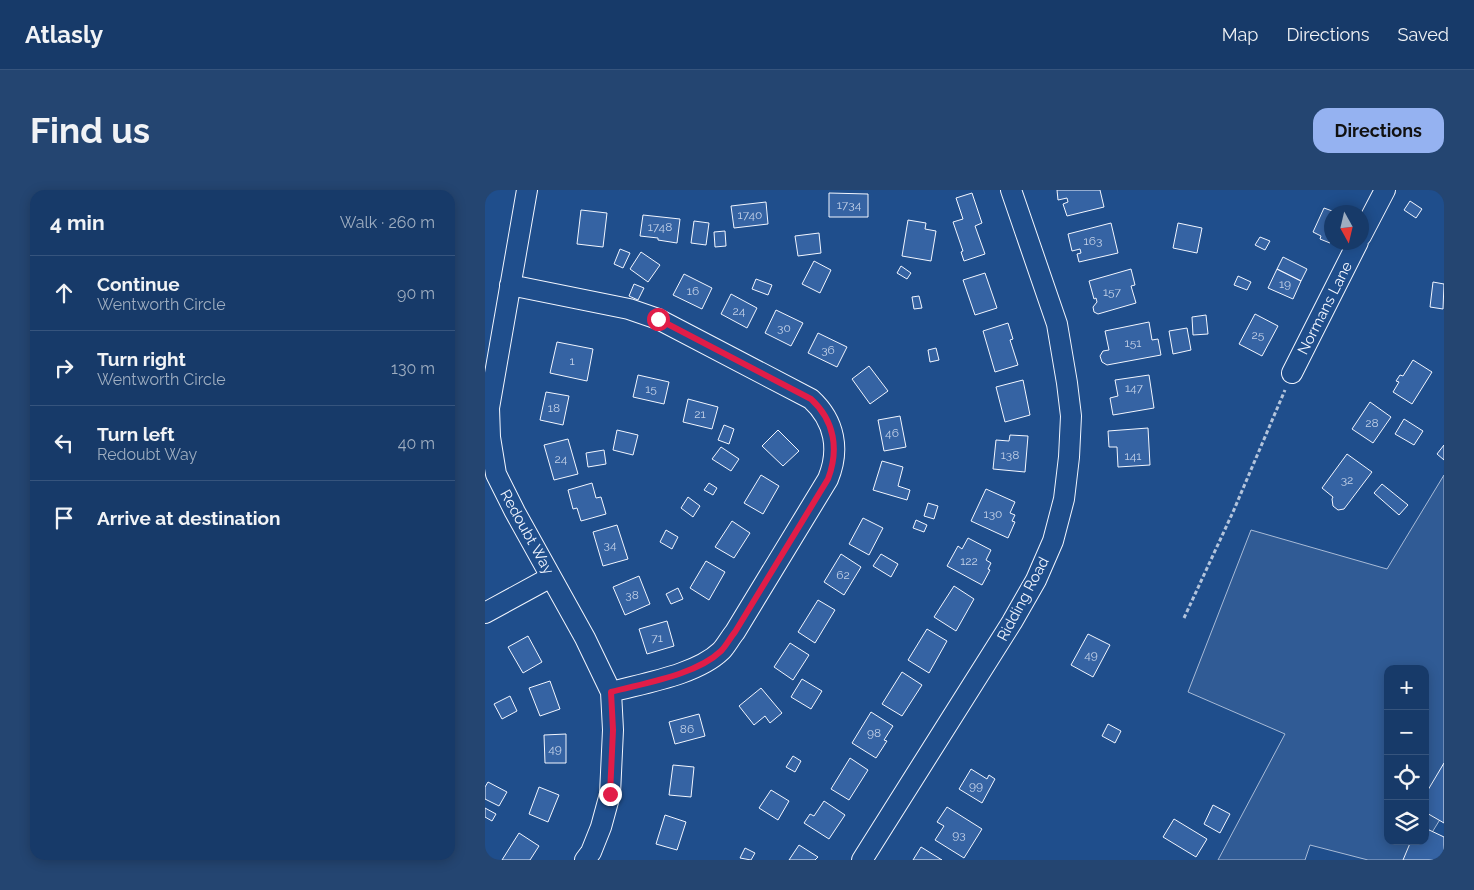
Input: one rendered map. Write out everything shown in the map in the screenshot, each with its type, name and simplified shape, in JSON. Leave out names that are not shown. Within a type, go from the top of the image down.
[{"type":"street","name":"Redoubt Way","points":[[527,190],[487,408],[496,474],[593,653],[611,692],[613,730],[610,794],[594,857]]},
{"type":"street","name":"Ridding Road","points":[[862,860],[1012,622],[1036,580],[1053,541],[1064,499],[1071,416],[1057,324],[1011,190]]},
{"type":"street","points":[[1369,221],[1385,190]]},
{"type":"street","name":"Normans Lane","points":[[1292,373],[1354,250]]},
{"type":"street","points":[[510,285],[629,309],[658,319],[811,399],[826,416],[833,437],[834,458],[828,479],[735,632],[721,651],[689,671],[611,692]]},
{"type":"street","points":[[485,613],[551,577]]},
{"type":"path","points":[[1184,618],[1233,512],[1292,373]]},
{"type":"shaded area","points":[[1444,475],[1444,813],[1429,837],[1429,665],[1384,665],[1384,845],[1424,845],[1415,860],[1368,860],[1310,845],[1305,860],[1218,860],[1285,734],[1188,692],[1251,530],[1387,569]]},
{"type":"building","points":[[1057,190],[1100,190],[1104,207],[1067,216],[1063,204],[1068,202],[1067,198],[1058,200]]},
{"type":"building","points":[[829,193],[868,194],[868,217],[829,217]]},
{"type":"building","points":[[972,193],[982,223],[975,226],[985,254],[964,261],[961,252],[963,251],[953,222],[963,219],[956,198]]},
{"type":"building","points":[[1410,201],[1422,209],[1416,218],[1404,210]]},
{"type":"building","points":[[766,202],[768,224],[734,228],[731,206]]},
{"type":"building","points":[[1324,208],[1324,241],[1320,239],[1321,236],[1313,232]]},
{"type":"building","points":[[581,210],[607,213],[603,247],[577,244]]},
{"type":"building","points":[[643,215],[680,219],[677,243],[640,236]]},
{"type":"building","points":[[908,220],[926,223],[925,229],[936,231],[931,261],[902,256]]},
{"type":"building","points":[[694,221],[709,223],[706,245],[691,243]]},
{"type":"building","points":[[1111,223],[1118,253],[1079,262],[1077,254],[1081,253],[1080,249],[1072,251],[1068,234]]},
{"type":"building","points":[[1178,223],[1202,228],[1197,253],[1173,248]]},
{"type":"building","points":[[725,231],[726,246],[715,247],[714,232]]},
{"type":"building","points":[[819,233],[821,253],[798,256],[795,236]]},
{"type":"building","points":[[1260,237],[1270,241],[1265,250],[1255,245]]},
{"type":"building","points":[[620,249],[630,253],[623,268],[614,264]]},
{"type":"building","points":[[641,252],[660,265],[648,282],[630,269]]},
{"type":"building","points":[[1283,257],[1307,269],[1301,281],[1277,269]]},
{"type":"building","points":[[814,261],[831,270],[820,293],[802,284]]},
{"type":"building","points":[[901,266],[911,273],[907,279],[897,273]]},
{"type":"building","points":[[1131,269],[1135,285],[1131,286],[1136,303],[1098,314],[1094,312],[1093,307],[1097,302],[1096,298],[1094,299],[1089,281]]},
{"type":"building","points":[[1277,269],[1301,281],[1293,299],[1268,288]]},
{"type":"building","points":[[985,273],[997,308],[975,315],[963,280]]},
{"type":"building","points":[[684,274],[712,288],[702,309],[673,295]]},
{"type":"building","points":[[1238,276],[1251,282],[1247,290],[1234,285]]},
{"type":"building","points":[[756,279],[772,285],[768,295],[752,289]]},
{"type":"building","points":[[1433,282],[1444,284],[1443,309],[1430,307]]},
{"type":"building","points":[[634,284],[644,288],[638,300],[629,296]]},
{"type":"building","points":[[731,294],[757,308],[747,328],[721,314]]},
{"type":"building","points":[[919,296],[922,308],[914,309],[912,297]]},
{"type":"building","points":[[776,310],[803,323],[791,346],[765,333]]},
{"type":"building","points":[[1255,314],[1278,326],[1262,356],[1239,344]]},
{"type":"building","points":[[1206,315],[1208,334],[1193,335],[1192,317]]},
{"type":"building","points":[[1149,322],[1152,340],[1158,339],[1161,355],[1107,365],[1102,362],[1100,356],[1103,351],[1109,350],[1105,331]]},
{"type":"building","points":[[1008,323],[1013,339],[1010,340],[1018,365],[995,372],[983,331]]},
{"type":"building","points":[[1187,328],[1191,350],[1173,354],[1169,331]]},
{"type":"building","points":[[818,333],[847,347],[837,367],[808,353]]},
{"type":"building","points":[[557,342],[593,349],[587,381],[550,373]]},
{"type":"building","points":[[936,348],[939,360],[930,362],[928,350]]},
{"type":"building","points":[[1413,360],[1432,372],[1412,404],[1393,392],[1399,382],[1396,381],[1400,375],[1403,376]]},
{"type":"building","points":[[869,366],[888,391],[870,404],[852,379]]},
{"type":"building","points":[[638,375],[669,382],[664,404],[633,397]]},
{"type":"building","points":[[1149,375],[1154,408],[1113,415],[1110,398],[1118,396],[1115,380]]},
{"type":"building","points":[[1023,380],[1030,415],[1005,422],[996,387]]},
{"type":"building","points":[[546,392],[569,396],[563,425],[540,420]]},
{"type":"building","points":[[688,399],[718,407],[712,429],[683,422]]},
{"type":"building","points":[[1370,402],[1391,417],[1373,443],[1352,429]]},
{"type":"building","points":[[900,416],[906,447],[884,451],[878,420]]},
{"type":"building","points":[[1404,419],[1423,431],[1414,445],[1395,434]]},
{"type":"building","points":[[724,425],[734,429],[729,444],[718,440]]},
{"type":"building","points":[[1148,428],[1150,465],[1118,467],[1117,447],[1109,447],[1108,431]]},
{"type":"building","points":[[617,430],[638,435],[633,455],[613,450]]},
{"type":"building","points":[[778,430],[799,451],[783,466],[762,446]]},
{"type":"building","points":[[1010,435],[1028,436],[1025,472],[993,469],[996,440],[1009,441]]},
{"type":"building","points":[[568,439],[578,474],[554,480],[544,445]]},
{"type":"building","points":[[1444,445],[1444,460],[1437,454]]},
{"type":"building","points":[[721,447],[739,459],[731,471],[712,459]]},
{"type":"building","points":[[604,450],[606,464],[588,467],[586,453]]},
{"type":"building","points":[[1347,454],[1372,472],[1344,509],[1338,510],[1333,506],[1333,497],[1322,488]]},
{"type":"building","points":[[882,461],[903,467],[898,486],[910,490],[907,500],[873,490]]},
{"type":"building","points":[[761,475],[779,486],[763,514],[744,503]]},
{"type":"building","points":[[592,483],[596,498],[601,497],[606,514],[581,521],[577,508],[573,509],[568,490]]},
{"type":"building","points":[[709,483],[717,488],[713,495],[704,490]]},
{"type":"building","points":[[1382,484],[1408,505],[1399,515],[1374,493]]},
{"type":"building","points":[[986,489],[1015,502],[1010,513],[1015,515],[1012,521],[1015,522],[1008,538],[971,521]]},
{"type":"building","points":[[688,497],[700,506],[693,517],[681,508]]},
{"type":"building","points":[[928,503],[938,506],[934,519],[924,516]]},
{"type":"building","points":[[863,518],[883,528],[869,555],[849,544]]},
{"type":"building","points":[[916,520],[927,525],[924,532],[913,528]]},
{"type":"building","points":[[732,521],[750,533],[734,558],[715,547]]},
{"type":"building","points":[[617,525],[628,559],[603,566],[593,532]]},
{"type":"building","points":[[666,530],[678,537],[672,549],[660,542]]},
{"type":"building","points":[[968,538],[991,550],[986,560],[991,563],[988,569],[990,570],[982,585],[947,566],[958,546],[962,549]]},
{"type":"building","points":[[841,554],[861,567],[844,595],[824,582]]},
{"type":"building","points":[[881,554],[898,564],[891,577],[873,566]]},
{"type":"building","points":[[706,561],[725,572],[709,600],[690,588]]},
{"type":"building","points":[[639,576],[650,604],[625,615],[613,587]]},
{"type":"building","points":[[954,586],[974,599],[956,631],[934,617]]},
{"type":"building","points":[[678,588],[683,599],[671,604],[666,594]]},
{"type":"building","points":[[818,600],[835,610],[815,643],[798,632]]},
{"type":"building","points":[[667,621],[674,646],[647,654],[639,629]]},
{"type":"building","points":[[927,629],[947,641],[929,673],[908,660]]},
{"type":"building","points":[[1088,634],[1110,645],[1093,677],[1071,665]]},
{"type":"building","points":[[528,636],[542,662],[523,673],[508,647]]},
{"type":"building","points":[[790,643],[809,655],[793,680],[774,667]]},
{"type":"building","points":[[902,672],[922,685],[902,716],[882,704]]},
{"type":"building","points":[[802,679],[822,691],[811,709],[791,697]]},
{"type":"building","points":[[550,681],[560,709],[540,716],[529,688]]},
{"type":"building","points":[[761,688],[782,713],[770,723],[765,716],[754,725],[739,706]]},
{"type":"building","points":[[510,696],[517,711],[502,719],[494,704]]},
{"type":"building","points":[[871,712],[893,726],[884,740],[887,741],[876,758],[852,743]]},
{"type":"building","points":[[699,714],[705,736],[675,744],[669,722]]},
{"type":"building","points":[[1108,724],[1121,731],[1115,743],[1102,736]]},
{"type":"building","points":[[566,734],[566,763],[545,763],[544,735]]},
{"type":"building","points":[[793,756],[801,761],[795,772],[786,767]]},
{"type":"building","points":[[850,758],[868,770],[849,800],[831,789]]},
{"type":"building","points":[[1444,763],[1444,823],[1429,814],[1429,788]]},
{"type":"building","points":[[673,765],[694,767],[691,797],[669,795]]},
{"type":"building","points":[[971,769],[987,779],[989,775],[995,779],[982,803],[959,789]]},
{"type":"building","points":[[488,782],[507,792],[499,806],[485,799],[485,787]]},
{"type":"building","points":[[539,787],[559,795],[548,822],[529,814]]},
{"type":"building","points":[[771,790],[789,801],[778,820],[759,808]]},
{"type":"building","points":[[824,801],[845,815],[829,839],[804,823],[810,814],[814,816]]},
{"type":"building","points":[[1213,805],[1230,814],[1220,833],[1204,824]]},
{"type":"building","points":[[947,807],[982,829],[964,858],[935,840],[944,826],[937,822]]},
{"type":"building","points":[[485,808],[496,814],[492,821],[485,817]]},
{"type":"building","points":[[665,815],[686,822],[677,850],[656,844]]},
{"type":"building","points":[[1174,819],[1207,839],[1196,857],[1163,837]]},
{"type":"building","points":[[1429,830],[1444,837],[1444,860],[1403,860],[1409,845],[1429,845]]},
{"type":"building","points":[[519,833],[539,846],[530,860],[502,860]]},
{"type":"building","points":[[799,845],[818,857],[815,860],[789,860]]},
{"type":"building","points":[[921,847],[942,860],[913,860]]},
{"type":"building","points":[[745,848],[755,853],[751,860],[740,858]]},
{"type":"route","points":[[610,794],[613,761],[611,692],[689,671],[721,651],[735,632],[828,479],[834,458],[835,448],[831,426],[820,407],[811,399],[658,319]]}]
